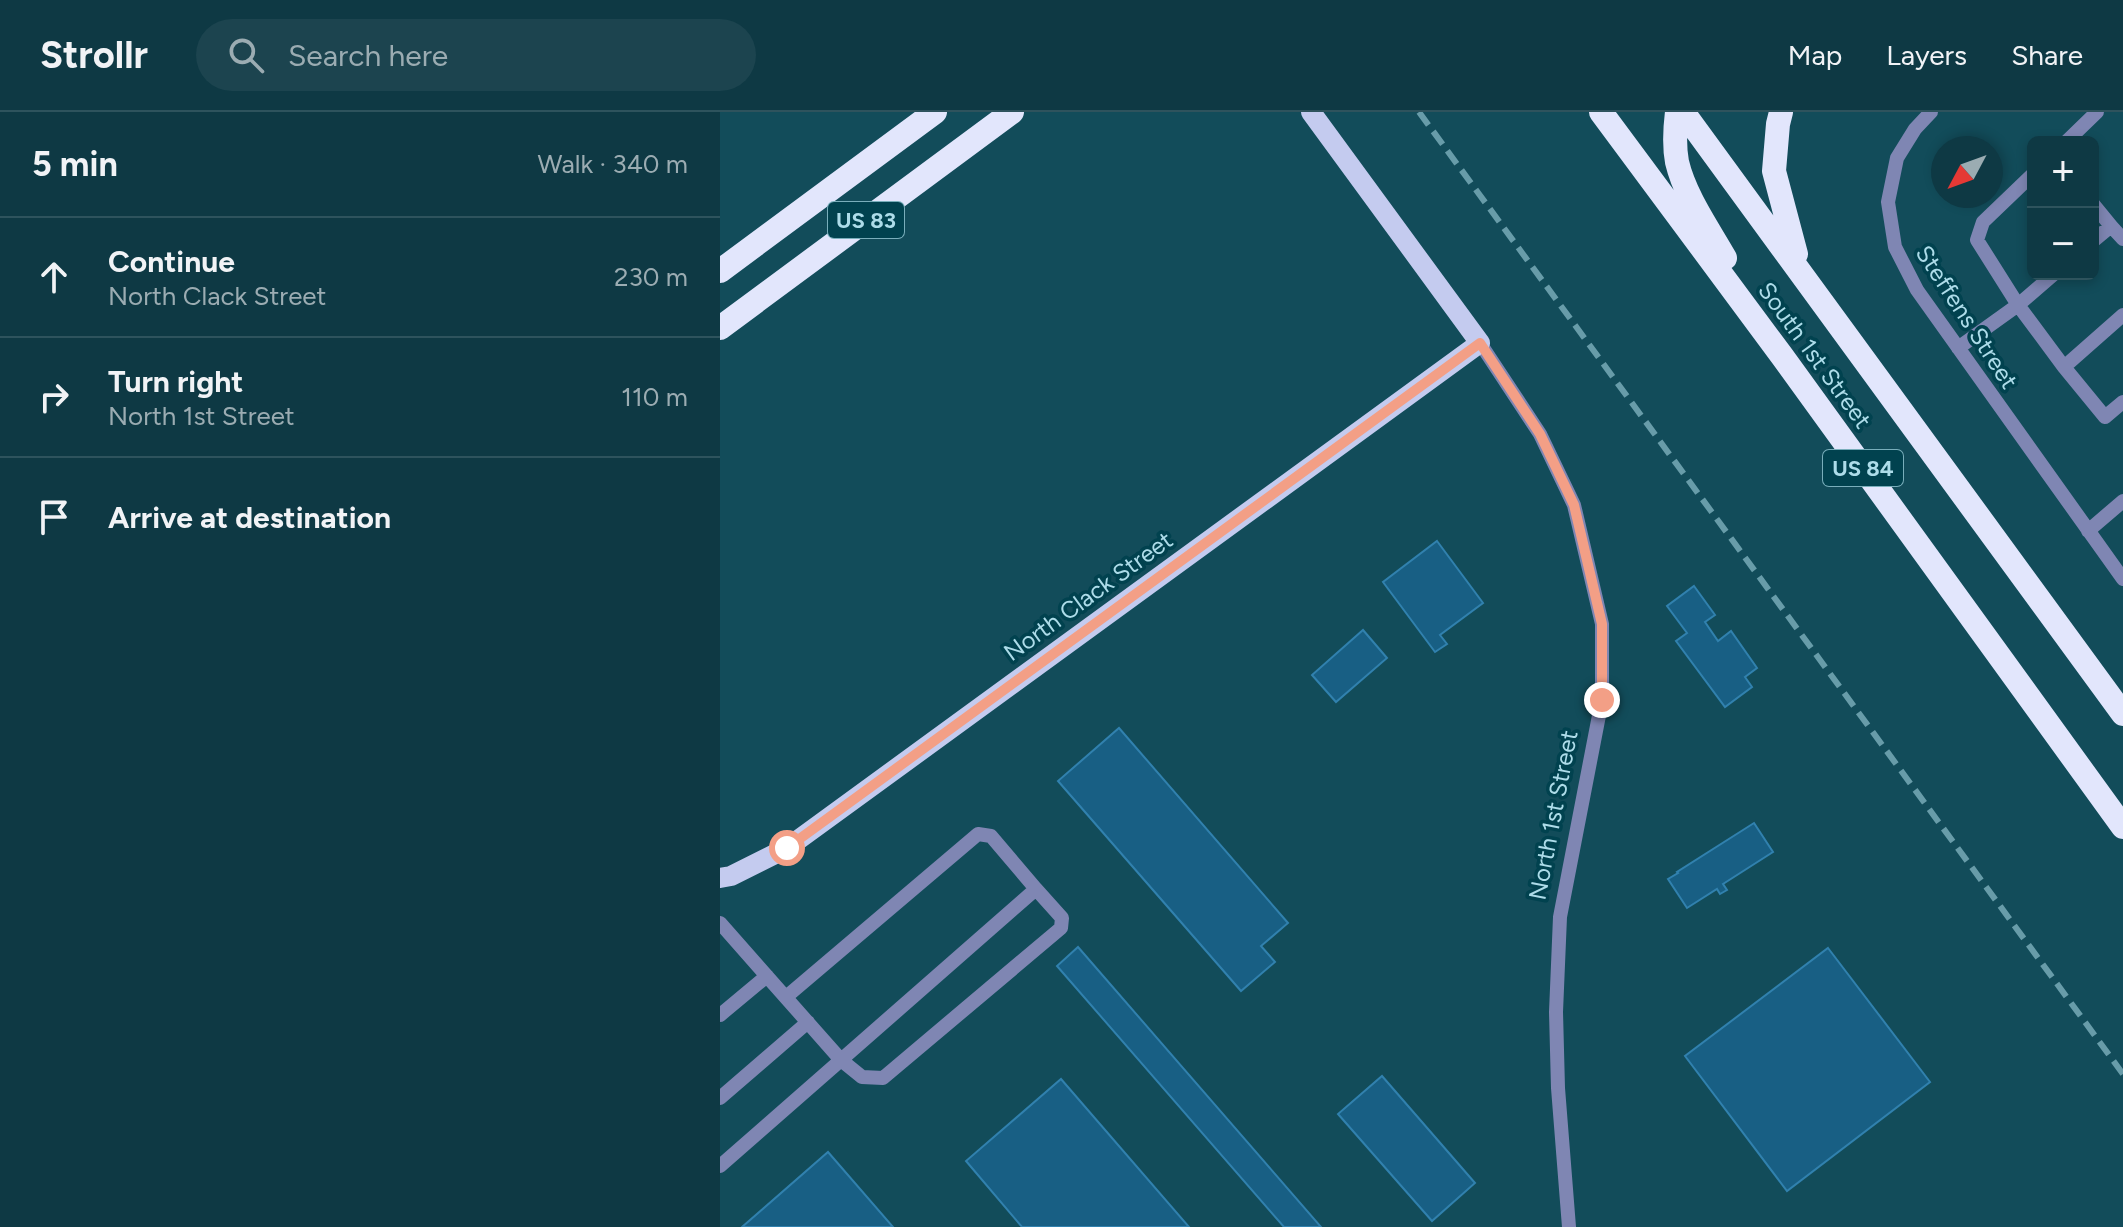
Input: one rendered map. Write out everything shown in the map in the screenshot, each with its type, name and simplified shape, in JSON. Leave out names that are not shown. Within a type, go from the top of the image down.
[{"type":"highway","name":"US 83","points":[[720,271],[935,112]]},
{"type":"highway","name":"US 83","points":[[720,328],[1012,112]]},
{"type":"highway","name":"South 1st Street","points":[[1601,112],[2123,827]]},
{"type":"highway","name":"South 1st Street","points":[[1680,112],[1801,272],[2123,714]]},
{"type":"highway","points":[[1680,112],[1675,132],[1677,162],[1690,196],[1782,356]]},
{"type":"highway","name":"US 84","points":[[1781,112],[1774,171],[1801,272]]},
{"type":"main road","name":"North 1st Street","points":[[1311,112],[1480,343]]},
{"type":"main road","name":"North Clack Street","points":[[720,878],[731,876],[787,848],[1480,343]]},
{"type":"street","name":"Steffens Street","points":[[1931,112],[1915,129],[1897,158],[1888,202],[1895,247],[1917,290],[2088,531]]},
{"type":"street","points":[[2072,136],[2097,112]]},
{"type":"street","points":[[2027,180],[1983,222],[1977,240],[2018,305],[2105,417],[2123,402]]},
{"type":"street","points":[[2096,208],[2123,239]]},
{"type":"street","points":[[2099,236],[2111,226]]},
{"type":"street","points":[[1958,348],[2047,280]]},
{"type":"street","points":[[2064,367],[2123,315]]},
{"type":"street","name":"North 1st Street","points":[[1480,343],[1540,434],[1574,505],[1602,624],[1602,700],[1560,917],[1556,1012],[1558,1088],[1569,1227]]},
{"type":"street","points":[[2123,501],[2088,531],[2123,579]]},
{"type":"street","points":[[720,923],[841,1060],[862,1077],[883,1078],[1061,928],[1062,918],[991,836],[978,834],[786,997]]},
{"type":"street","points":[[720,1166],[1036,889]]},
{"type":"street","points":[[720,1015],[767,976]]},
{"type":"street","points":[[720,1098],[808,1022]]},
{"type":"building","points":[[1437,541],[1483,603],[1440,635],[1447,644],[1435,652],[1383,582]]},
{"type":"building","points":[[1694,586],[1715,615],[1705,622],[1718,641],[1731,631],[1757,668],[1745,677],[1752,687],[1725,707],[1676,641],[1687,633],[1667,606]]},
{"type":"building","points":[[1363,630],[1387,658],[1336,702],[1312,675]]},
{"type":"building","points":[[1119,728],[1288,923],[1261,946],[1275,962],[1241,991],[1058,781]]},
{"type":"building","points":[[1754,823],[1773,852],[1723,884],[1727,890],[1720,894],[1717,889],[1687,908],[1668,879]]},
{"type":"building","points":[[1078,947],[1321,1227],[1284,1227],[1057,966]]},
{"type":"building","points":[[1828,948],[1930,1082],[1787,1191],[1685,1056]]},
{"type":"building","points":[[1382,1076],[1475,1183],[1432,1221],[1338,1114]]},
{"type":"building","points":[[1061,1079],[1189,1227],[1022,1227],[966,1161]]},
{"type":"building","points":[[828,1152],[893,1227],[742,1227]]},
{"type":"railway","points":[[1419,112],[2123,1074]]},
{"type":"route","points":[[787,848],[1480,343],[1540,434],[1574,505],[1602,624],[1602,700]]}]
